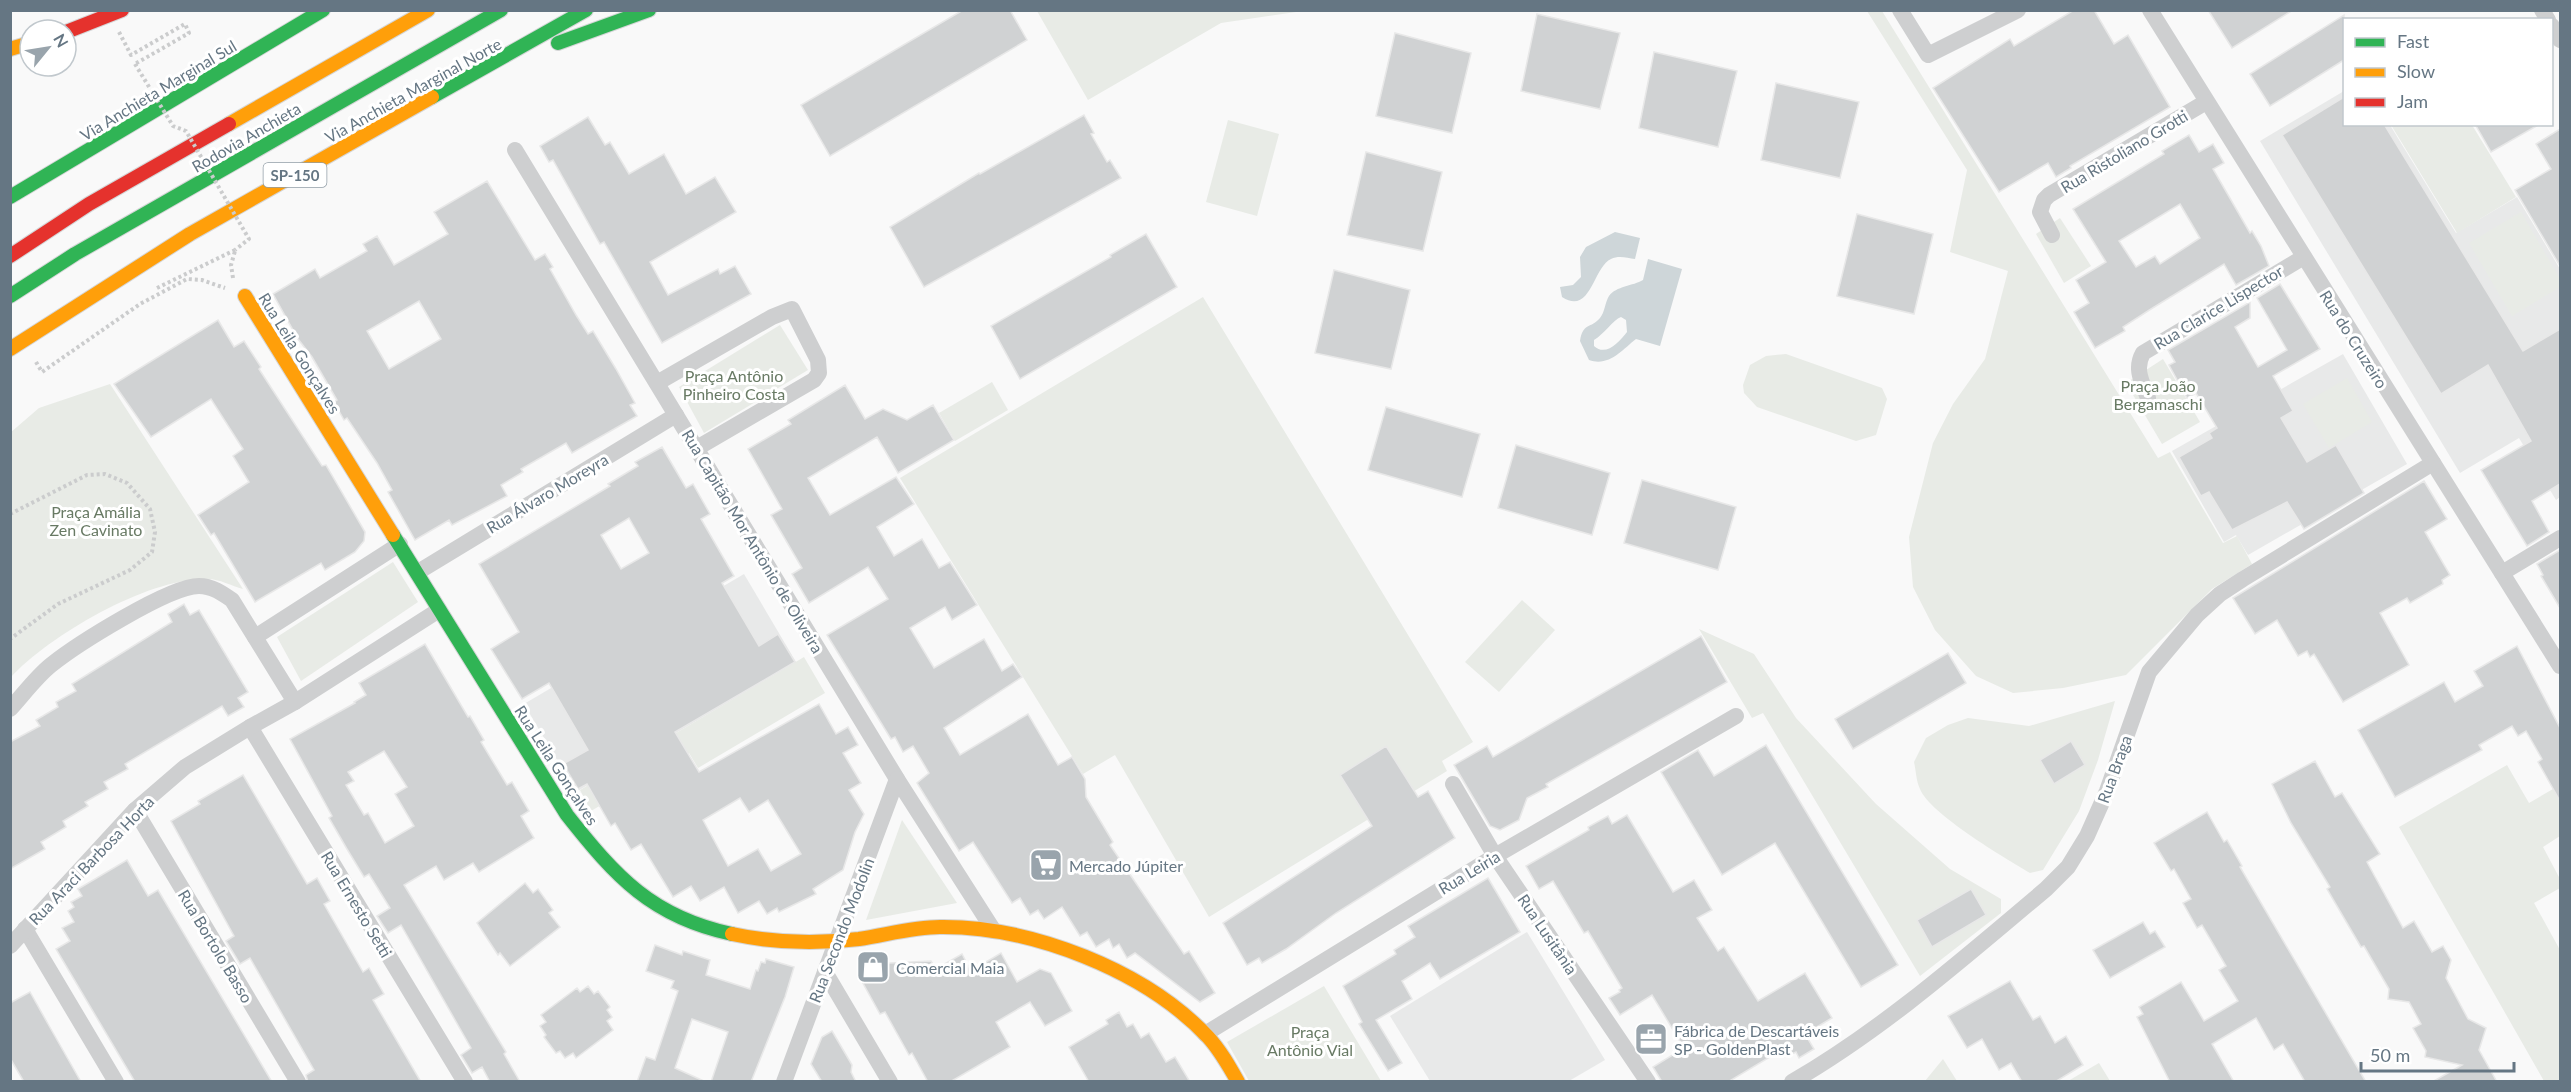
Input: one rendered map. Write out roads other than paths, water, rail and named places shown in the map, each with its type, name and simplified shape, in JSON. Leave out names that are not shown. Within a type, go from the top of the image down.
[{"type":"main road","points":[[78,27],[122,10]]},
{"type":"main road","name":"Via Anchieta Marginal Sul","points":[[10,197],[323,10]]},
{"type":"main road","name":"Rodovia Anchieta","points":[[10,256],[89,204],[428,10]]},
{"type":"main road","name":"Rodovia Anchieta","points":[[10,296],[75,254],[501,10]]},
{"type":"main road","name":"Via Anchieta Marginal Norte","points":[[10,349],[190,234],[586,10]]},
{"type":"main road","points":[[481,70],[649,10]]},
{"type":"main road","name":"Rua Leila Gonçalves","points":[[240,294],[418,572],[439,610],[567,815],[597,853],[640,894],[683,920],[726,932],[793,942],[837,941],[939,927],[994,931],[1051,945],[1102,963],[1156,996],[1205,1034],[1238,1082]]},
{"type":"street","points":[[1900,10],[1928,55],[2018,10]]},
{"type":"street","name":"Rua do Cruzeiro","points":[[2150,10],[2560,666]]},
{"type":"street","name":"Rua Ristoliano Grotti","points":[[2052,235],[2040,212],[2044,200],[2049,195],[2206,102]]},
{"type":"street","name":"Rua Capitão Mor Antônio de Oliveira","points":[[514,150],[697,447],[897,779],[994,931]]},
{"type":"street","name":"Rua Clarice Lispector","points":[[2148,398],[2138,370],[2143,353],[2304,257]]},
{"type":"street","points":[[657,383],[772,317],[792,309],[818,360],[819,373],[814,380],[697,447]]},
{"type":"street","name":"Rua Álvaro Moreyra","points":[[418,572],[676,415]]},
{"type":"street","name":"Rua Braga","points":[[1792,1082],[1836,1057],[1888,1019],[2046,890],[2068,867],[2087,836],[2107,791],[2149,672],[2197,615],[2220,594],[2243,579],[2433,464]]},
{"type":"street","points":[[2502,573],[2560,538]]},
{"type":"street","points":[[255,637],[400,544]]},
{"type":"street","points":[[10,709],[49,666],[128,615],[188,586],[202,585],[219,591],[232,600],[296,702]]},
{"type":"street","name":"Rua Araci Barbosa Horta","points":[[10,946],[135,810],[185,767],[296,702],[439,610]]},
{"type":"street","name":"Rua Leiria","points":[[1205,1034],[1495,856],[1736,716]]},
{"type":"street","name":"Rua Ernesto Setti","points":[[250,727],[465,1082]]},
{"type":"street","name":"Rua Secondo Modolin","points":[[784,1082],[897,779]]},
{"type":"street","name":"Rua Lusitânia","points":[[1453,784],[1495,856],[1648,1082]]},
{"type":"street","name":"Rua Bortolo Basso","points":[[135,810],[298,1082]]},
{"type":"street","points":[[25,929],[116,1082]]},
{"type":"street","points":[[825,972],[890,1082]]},
{"type":"place","name":"Mercado Júpiter","points":[[1046,865]]},
{"type":"place","name":"Comercial Maia","points":[[873,967]]},
{"type":"place","name":"Fábrica de Descartáveis SP - GoldenPlast","points":[[1651,1039]]},
{"type":"park label","name":"Praça Antônio Pinheiro Costa","points":[[734,384]]},
{"type":"park label","name":"Praça João Bergamaschi","points":[[2158,394]]},
{"type":"park label","name":"Praça Amália Zen Cavinato","points":[[96,520]]},
{"type":"park label","name":"Praça Antônio Vial","points":[[1310,1040]]}]
